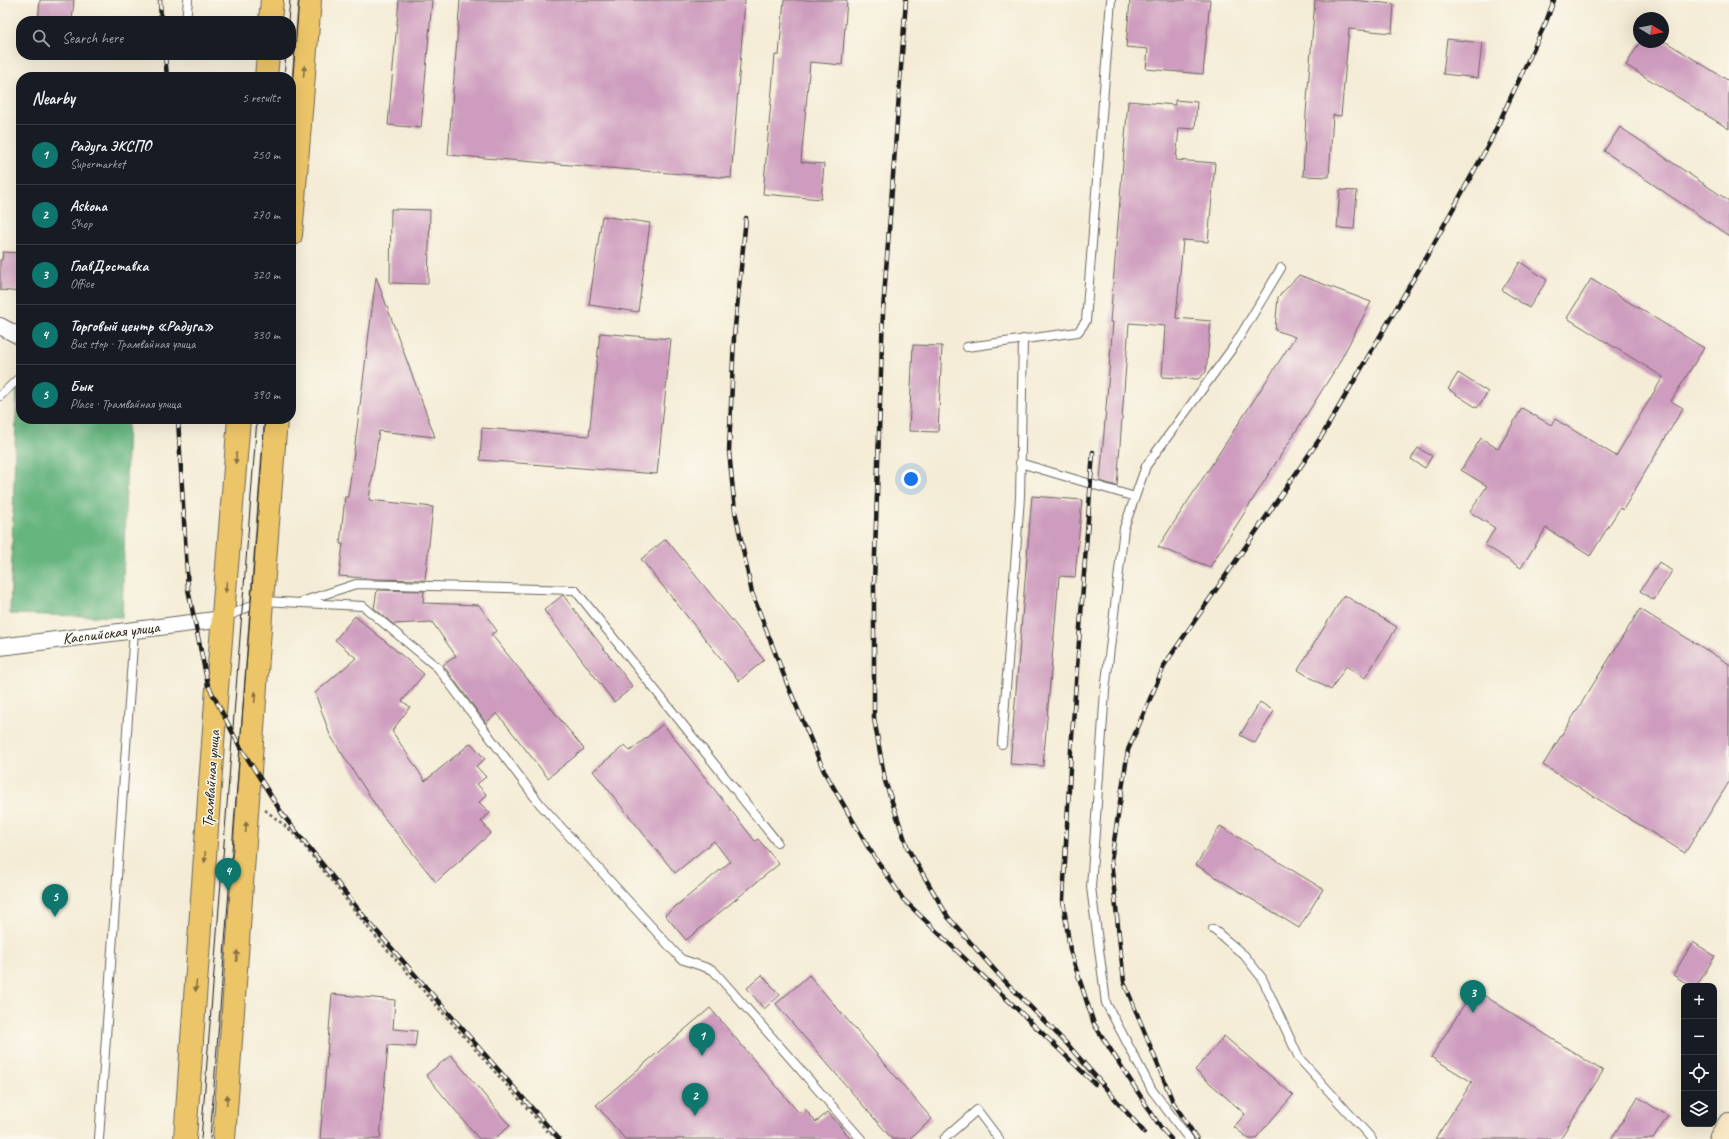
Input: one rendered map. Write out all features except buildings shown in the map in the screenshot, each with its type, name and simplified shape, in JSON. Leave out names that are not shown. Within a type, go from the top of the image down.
[{"type":"main road","points":[[270,16],[272,0]]},
{"type":"main road","points":[[296,173],[310,0]]},
{"type":"main road","points":[[266,72],[268,60]]},
{"type":"main road","name":"Трамвайная улица","points":[[185,1139],[239,424]]},
{"type":"main road","points":[[224,1139],[276,424]]},
{"type":"street","points":[[0,326],[16,334]]},
{"type":"street","name":"Каспийская улица","points":[[0,647],[223,619]]},
{"type":"street","points":[[1720,1139],[1729,1124]]},
{"type":"lane","points":[[186,16],[188,0]]},
{"type":"lane","points":[[967,347],[1078,332],[1086,321],[1111,0]]},
{"type":"lane","points":[[1189,1139],[1152,1090],[1106,1003],[1091,887],[1105,691],[1124,528],[1146,466],[1234,346],[1281,268]]},
{"type":"lane","points":[[1002,744],[1020,497],[1023,339]]},
{"type":"lane","points":[[0,396],[16,381]]},
{"type":"lane","points":[[1020,462],[1136,497]]},
{"type":"lane","points":[[299,603],[356,584],[575,590],[777,842]]},
{"type":"lane","points":[[223,619],[262,601],[363,606],[438,668],[540,804],[681,959],[713,970],[861,1139]]},
{"type":"lane","points":[[99,1139],[134,630]]},
{"type":"lane","points":[[1213,929],[1244,955],[1262,978],[1299,1058],[1372,1139]]},
{"type":"lane","points":[[944,1139],[977,1110],[999,1139]]},
{"type":"path","points":[[247,804],[268,810],[302,843],[369,929],[546,1131],[558,1139]]},
{"type":"green space","points":[[16,417],[16,424],[128,424],[122,617],[10,614]]},
{"type":"tram line","points":[[288,16],[290,0]]},
{"type":"tram line","points":[[296,38],[299,0]]},
{"type":"tram line","points":[[284,72],[286,60]]},
{"type":"tram line","points":[[293,72],[294,60]]},
{"type":"tram line","points":[[201,1139],[257,424]]},
{"type":"tram line","points":[[210,1139],[265,424]]},
{"type":"railway","points":[[160,0],[161,16]]},
{"type":"railway","points":[[906,0],[883,311],[874,585],[874,718],[885,781],[908,849],[948,917],[999,975],[1068,1045],[1144,1132]]},
{"type":"railway","points":[[1197,1139],[1173,1102],[1124,982],[1111,861],[1128,750],[1165,664],[1323,434],[1428,254],[1489,144],[1546,22],[1554,0]]},
{"type":"railway","points":[[165,60],[167,72]]},
{"type":"railway","points":[[746,218],[734,337],[729,451],[735,511],[752,593],[788,686],[824,771],[868,847],[903,899],[1095,1084]]},
{"type":"railway","points":[[178,424],[188,589],[208,685],[239,745],[283,815],[366,919],[559,1139]]},
{"type":"railway","points":[[1093,452],[1071,750],[1063,900],[1070,950],[1094,1024],[1161,1128],[1171,1139]]},
{"type":"place","name":"Торговый центр «Радуга»","points":[[228,891]]},
{"type":"place","name":"Бык","points":[[55,917]]},
{"type":"place","name":"ГлавДоставка","points":[[1473,1013]]},
{"type":"place","name":"Радуга ЭКСПО","points":[[702,1056]]},
{"type":"place","name":"Askona","points":[[695,1116]]}]
